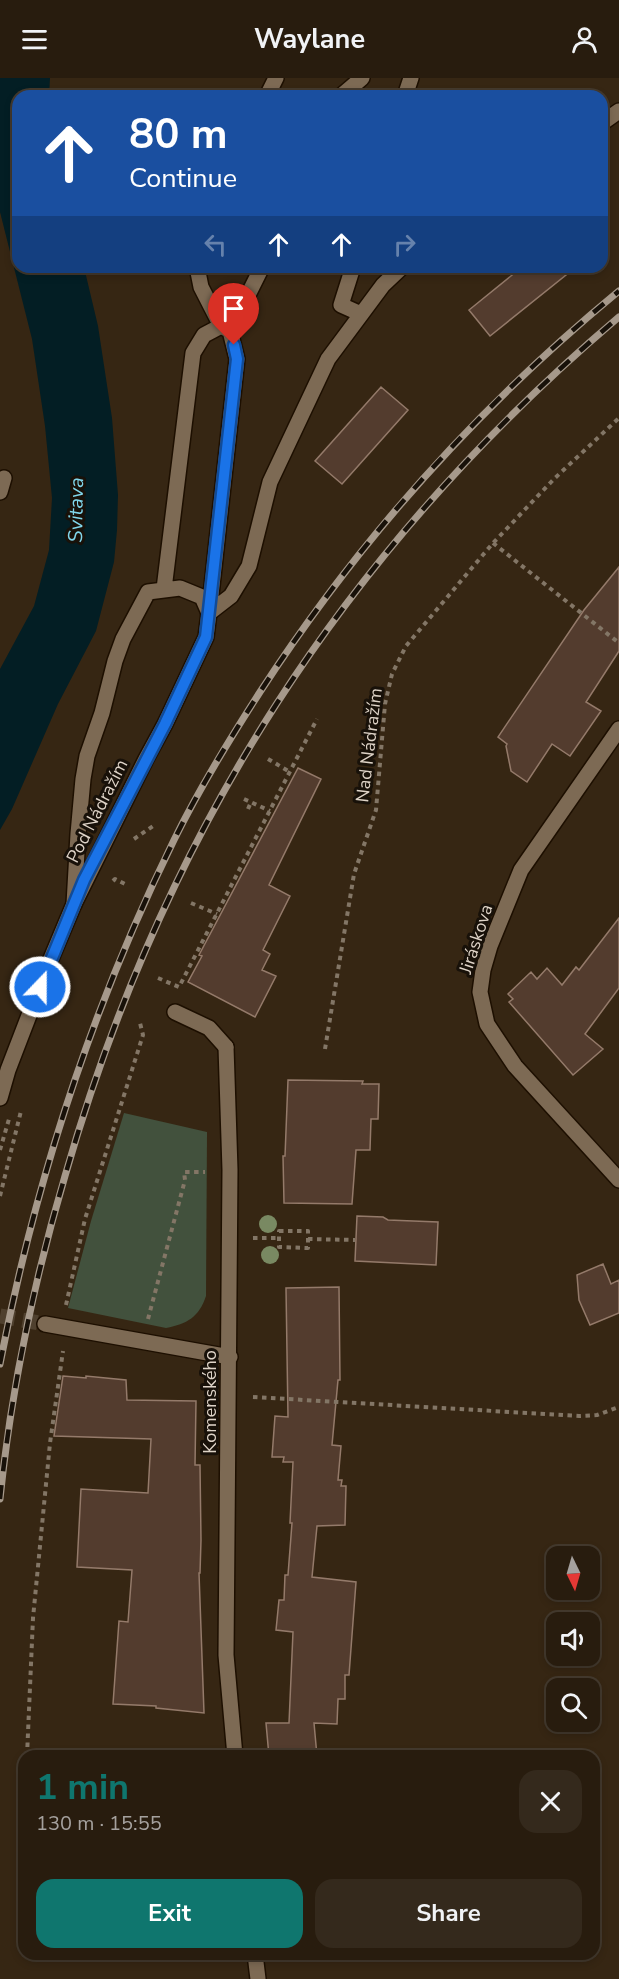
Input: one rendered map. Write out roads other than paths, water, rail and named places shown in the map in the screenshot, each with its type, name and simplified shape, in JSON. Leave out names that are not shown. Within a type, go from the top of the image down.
[{"type":"street","points":[[347,90],[362,78]]},
{"type":"street","name":"Pod Nádražím","points":[[0,1098],[40,987],[74,904],[165,724],[206,637],[237,359],[225,329],[201,287],[198,273]]},
{"type":"street","points":[[164,588],[193,353],[204,335],[225,329],[258,273]]},
{"type":"street","points":[[351,273],[341,305],[361,314]]},
{"type":"street","points":[[74,904],[79,823],[87,756],[123,639],[148,592],[164,588],[180,588],[201,597],[209,613],[231,596],[249,566],[270,482],[328,359],[383,285],[396,273]]},
{"type":"street","name":"Jiráskova","points":[[619,729],[521,870],[490,946],[480,992],[487,1024],[514,1066],[619,1180]]},
{"type":"street","name":"Komenského","points":[[175,1012],[209,1028],[226,1047],[230,1170],[226,1655],[234,1750]]},
{"type":"street","points":[[45,1324],[230,1357]]},
{"type":"street","points":[[256,1960],[258,1979]]},
{"type":"water","points":[[0,78],[50,78],[49,90],[12,90],[12,260],[0,212]]},
{"type":"water","name":"Svitava","points":[[15,273],[85,273],[98,326],[112,418],[118,495],[117,530],[114,562],[96,631],[58,704],[12,809],[0,830],[0,669],[34,606],[49,550],[52,498],[45,426],[32,339]]},
{"type":"tunnel","points":[[0,1316],[45,1324]]},
{"type":"railway","points":[[0,1364],[30,1229],[69,1096],[92,1031],[144,903],[204,783],[248,710],[298,635],[380,528],[424,477],[517,381],[619,291]]},
{"type":"railway","points":[[0,1499],[10,1417],[25,1336],[43,1255],[65,1176],[106,1050],[155,929],[212,814],[276,704],[349,600],[431,501],[521,406],[619,317]]}]
